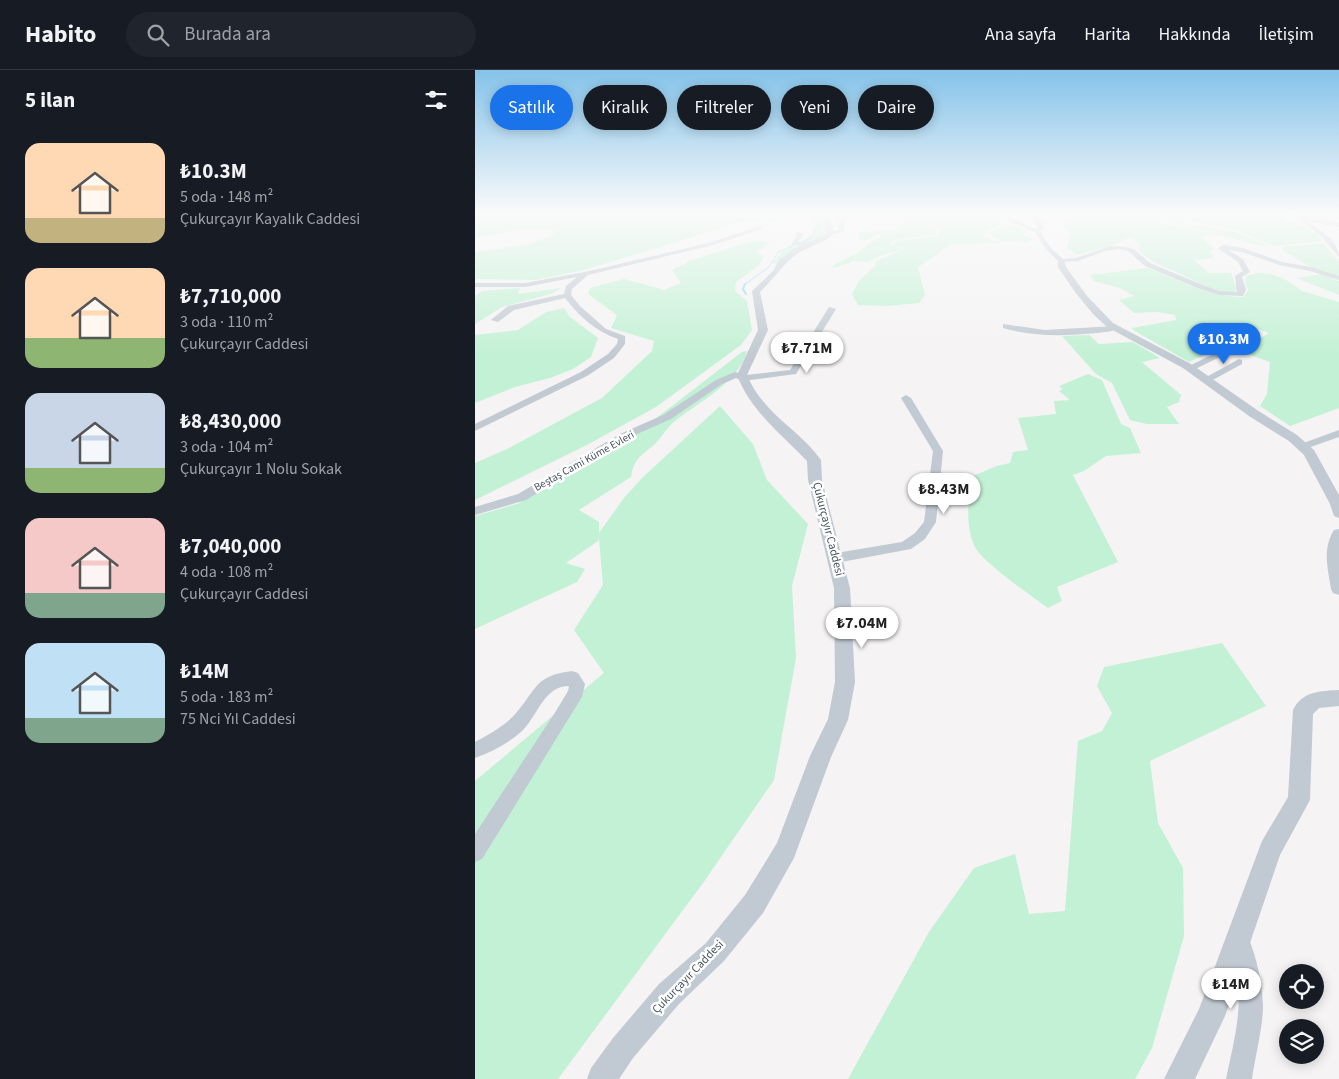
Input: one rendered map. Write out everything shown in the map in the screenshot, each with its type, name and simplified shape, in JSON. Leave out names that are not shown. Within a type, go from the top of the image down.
[{"type":"street","points":[[475,285],[525,284],[586,274],[640,261]]},
{"type":"street","points":[[742,376],[763,330],[756,291],[776,272],[783,261]]},
{"type":"street","points":[[1061,261],[1062,267],[1099,316],[1115,328],[1189,368],[1253,413],[1293,438],[1309,453],[1337,504],[1339,513]]},
{"type":"street","points":[[1142,261],[1209,291],[1240,294],[1242,290],[1238,282],[1238,276],[1247,272],[1246,266],[1242,261]]},
{"type":"street","points":[[1272,261],[1311,269],[1339,278]]},
{"type":"street","points":[[554,306],[569,288],[586,274]]},
{"type":"street","points":[[495,320],[511,308],[563,296]]},
{"type":"street","points":[[475,428],[584,374],[611,356],[621,344],[622,338],[603,331],[563,296]]},
{"type":"street","name":"Beştaş Cami Küme Evleri","points":[[475,511],[522,497],[624,436],[667,417],[719,382],[735,375],[793,372],[832,310]]},
{"type":"street","points":[[1006,326],[1015,330],[1051,332],[1092,331],[1115,328]]},
{"type":"street","points":[[1189,368],[1248,340]]},
{"type":"street","points":[[1206,380],[1239,362]]},
{"type":"street","name":"Çukurçayır Caddesi","points":[[602,1079],[623,1048],[669,994],[715,952],[748,911],[786,850],[821,756],[838,720],[845,682],[841,588],[815,480],[814,460],[756,402],[745,386],[742,376]]},
{"type":"street","points":[[835,558],[906,546],[921,536],[930,522],[938,451],[906,398]]},
{"type":"street","points":[[1302,447],[1339,433]]},
{"type":"street","points":[[1339,534],[1333,552],[1339,588]]},
{"type":"street","points":[[475,750],[495,741],[520,721],[549,682],[573,678],[577,684],[576,692],[475,852]]},
{"type":"street","points":[[1179,1079],[1211,1016],[1271,849],[1299,800],[1303,710],[1315,700],[1339,698]]},
{"type":"street","points":[[1238,939],[1247,975],[1251,1007],[1239,1079]]},
{"type":"green space","points":[[475,261],[614,261],[584,270],[536,280],[475,279]]},
{"type":"green space","points":[[690,261],[761,261],[758,266],[736,282],[735,291],[747,301],[752,330],[741,345],[656,407],[585,446],[475,500],[475,463],[507,449],[602,398],[652,351],[654,341],[611,328],[617,315],[588,294],[590,288],[624,279],[664,290],[681,283],[672,270]]},
{"type":"green space","points":[[841,261],[854,261],[838,267],[830,267]]},
{"type":"green space","points":[[876,261],[926,261],[918,267],[925,295],[919,303],[887,306],[858,305],[852,294],[859,281],[875,266]]},
{"type":"green space","points":[[1153,261],[1195,261],[1209,273],[1231,273],[1237,290],[1234,293],[1212,288]]},
{"type":"green space","points":[[1301,261],[1338,261],[1339,276],[1311,267]]},
{"type":"green space","points":[[1147,268],[1204,291],[1243,297],[1248,291],[1245,281],[1246,276],[1258,273],[1272,274],[1288,281],[1302,291],[1339,302],[1339,408],[1290,426],[1260,406],[1267,394],[1270,362],[1239,351],[1269,333],[1240,323],[1224,329],[1243,337],[1189,362],[1133,330],[1132,328],[1176,320],[1175,315],[1157,312],[1134,313],[1119,300],[1134,296],[1120,288],[1094,281],[1090,275]]},
{"type":"green space","points":[[1321,274],[1339,281],[1339,295],[1297,278]]},
{"type":"green space","points":[[520,288],[518,294],[561,288],[551,294],[502,307],[475,324],[475,296],[482,291]]},
{"type":"green space","points":[[564,308],[570,317],[598,338],[591,357],[573,369],[550,378],[515,387],[475,403],[475,335],[518,330],[546,312]]},
{"type":"green space","points":[[1089,335],[1099,344],[1133,342],[1160,358],[1142,362],[1181,395],[1179,402],[1167,407],[1179,424],[1147,424],[1130,420],[1112,383],[1096,374],[1062,336]]},
{"type":"green space","points":[[747,351],[743,362],[727,382],[672,423],[655,444],[636,461],[631,477],[579,510],[599,522],[599,533],[624,498],[642,478],[720,406],[753,444],[767,480],[808,524],[792,586],[796,658],[774,780],[703,883],[558,1079],[475,1079],[475,781],[604,673],[574,630],[603,585],[599,538],[598,541],[566,563],[585,569],[577,582],[475,629],[475,516],[517,504],[620,446],[742,352]]},
{"type":"green space","points":[[1088,374],[1102,380],[1121,424],[1130,428],[1141,453],[1106,456],[1084,471],[1073,475],[1118,562],[1057,587],[1062,601],[1048,608],[996,569],[978,552],[971,537],[968,519],[971,484],[973,476],[1010,463],[1013,452],[1028,450],[1018,418],[1056,414],[1054,401],[1070,400],[1059,391],[1063,389],[1059,386]]},
{"type":"green space","points":[[1222,643],[1266,706],[1150,761],[1158,823],[1183,868],[1184,936],[1152,1048],[1135,1079],[848,1079],[929,932],[974,868],[1015,854],[1029,914],[1065,911],[1078,741],[1102,731],[1112,713],[1097,686],[1104,667]]},
{"type":"waterway","points":[[745,284],[769,267],[773,261]]},
{"type":"waterway","points":[[745,284],[743,289],[746,294]]}]
